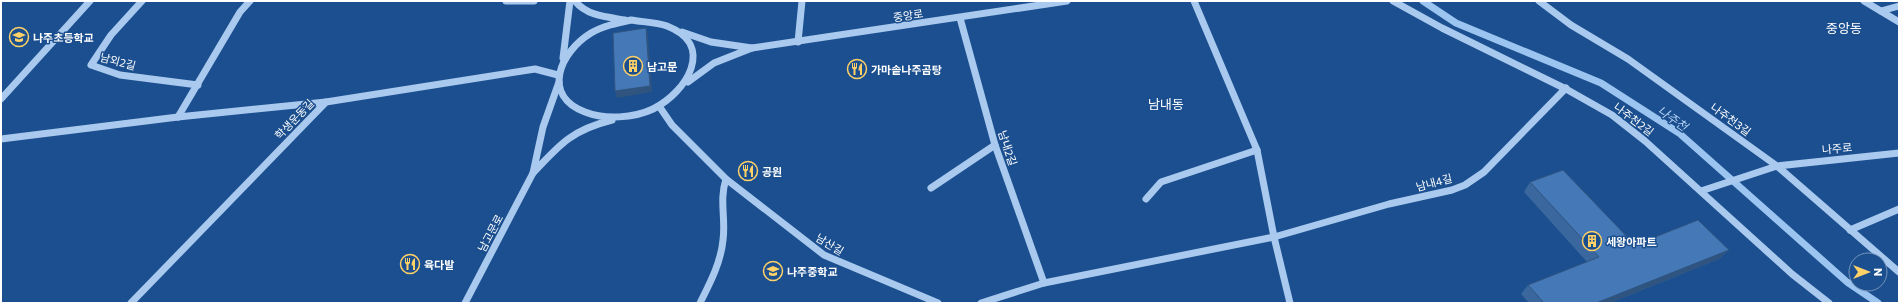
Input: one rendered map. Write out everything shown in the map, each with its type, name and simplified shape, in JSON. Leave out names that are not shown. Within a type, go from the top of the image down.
[{"type":"street","points":[[1,99],[90,1]]},
{"type":"street","name":"남외2길","points":[[142,1],[111,35],[91,64],[120,75],[198,85]]},
{"type":"street","points":[[178,117],[240,12],[250,1]]},
{"type":"street","points":[[506,1],[534,1]]},
{"type":"street","points":[[533,173],[538,142],[548,108],[559,79],[563,60],[570,1]]},
{"type":"street","points":[[575,1],[578,5],[595,14],[631,20],[651,21],[669,26],[697,38],[752,48]]},
{"type":"street","points":[[798,42],[802,1]]},
{"type":"street","name":"중앙로","points":[[752,48],[1067,1]]},
{"type":"street","points":[[1194,1],[1244,116],[1257,150],[1274,237],[1290,303]]},
{"type":"street","name":"나주천2길","points":[[1393,1],[1421,18],[1566,88],[1592,102],[1620,121],[1645,140],[1792,274],[1829,303]]},
{"type":"street","name":"나주천3길","points":[[1539,1],[1571,25],[1628,59],[1777,166],[1899,272]]},
{"type":"street","points":[[1864,1],[1899,22]]},
{"type":"street","points":[[1881,11],[1899,6]]},
{"type":"street","name":"남내2길","points":[[960,18],[995,146],[1044,283]]},
{"type":"street","points":[[563,60],[574,45],[590,33],[610,25],[631,20]]},
{"type":"street","points":[[669,26],[684,36],[693,50],[694,65],[688,82]]},
{"type":"street","points":[[533,173],[574,132],[596,123],[630,116],[659,106],[674,97],[688,82],[702,71],[714,64],[752,48]]},
{"type":"street","name":"학생운동길","points":[[131,303],[326,102],[535,69],[559,79]]},
{"type":"street","points":[[559,79],[561,90],[570,104],[585,113],[606,118],[630,116]]},
{"type":"street","name":"남내4길","points":[[980,303],[1044,283],[1274,237],[1389,204],[1435,194],[1465,185],[1484,172],[1566,88]]},
{"type":"street","points":[[1,139],[178,117],[326,102]]},
{"type":"street","name":"남산길","points":[[659,106],[672,125],[726,179],[824,255],[938,303]]},
{"type":"street","points":[[931,188],[995,146]]},
{"type":"street","points":[[1146,199],[1161,182],[1257,150]]},
{"type":"street","name":"나주로","points":[[1701,191],[1777,166],[1899,153]]},
{"type":"street","name":"남고문로","points":[[465,303],[533,173]]},
{"type":"street","points":[[700,303],[719,265],[724,231],[721,191],[726,179]]},
{"type":"street","points":[[1850,230],[1899,208]]},
{"type":"building","name":"남고문","points":[[646,28],[650,86],[615,91],[613,33]]},
{"type":"building","name":"세왕아파트","points":[[1563,170],[1635,245],[1698,220],[1729,250],[1596,303],[1544,303],[1528,285],[1599,257],[1530,182]]},
{"type":"waterway","name":"나주천","points":[[1423,1],[1456,23],[1601,83],[1679,133],[1847,282],[1878,303]]},
{"type":"place","name":"나주초등학교","points":[[19,37]]},
{"type":"place","name":"남고문","points":[[633,66]]},
{"type":"place","name":"가마솥나주곰탕","points":[[857,69]]},
{"type":"place","name":"공원","points":[[748,171]]},
{"type":"place","name":"세왕아파트","points":[[1592,241]]},
{"type":"place","name":"육다발","points":[[410,264]]},
{"type":"place","name":"나주중학교","points":[[773,271]]},
{"type":"district","name":"중앙동","points":[[1844,28]]},
{"type":"district","name":"남내동","points":[[1166,104]]}]
